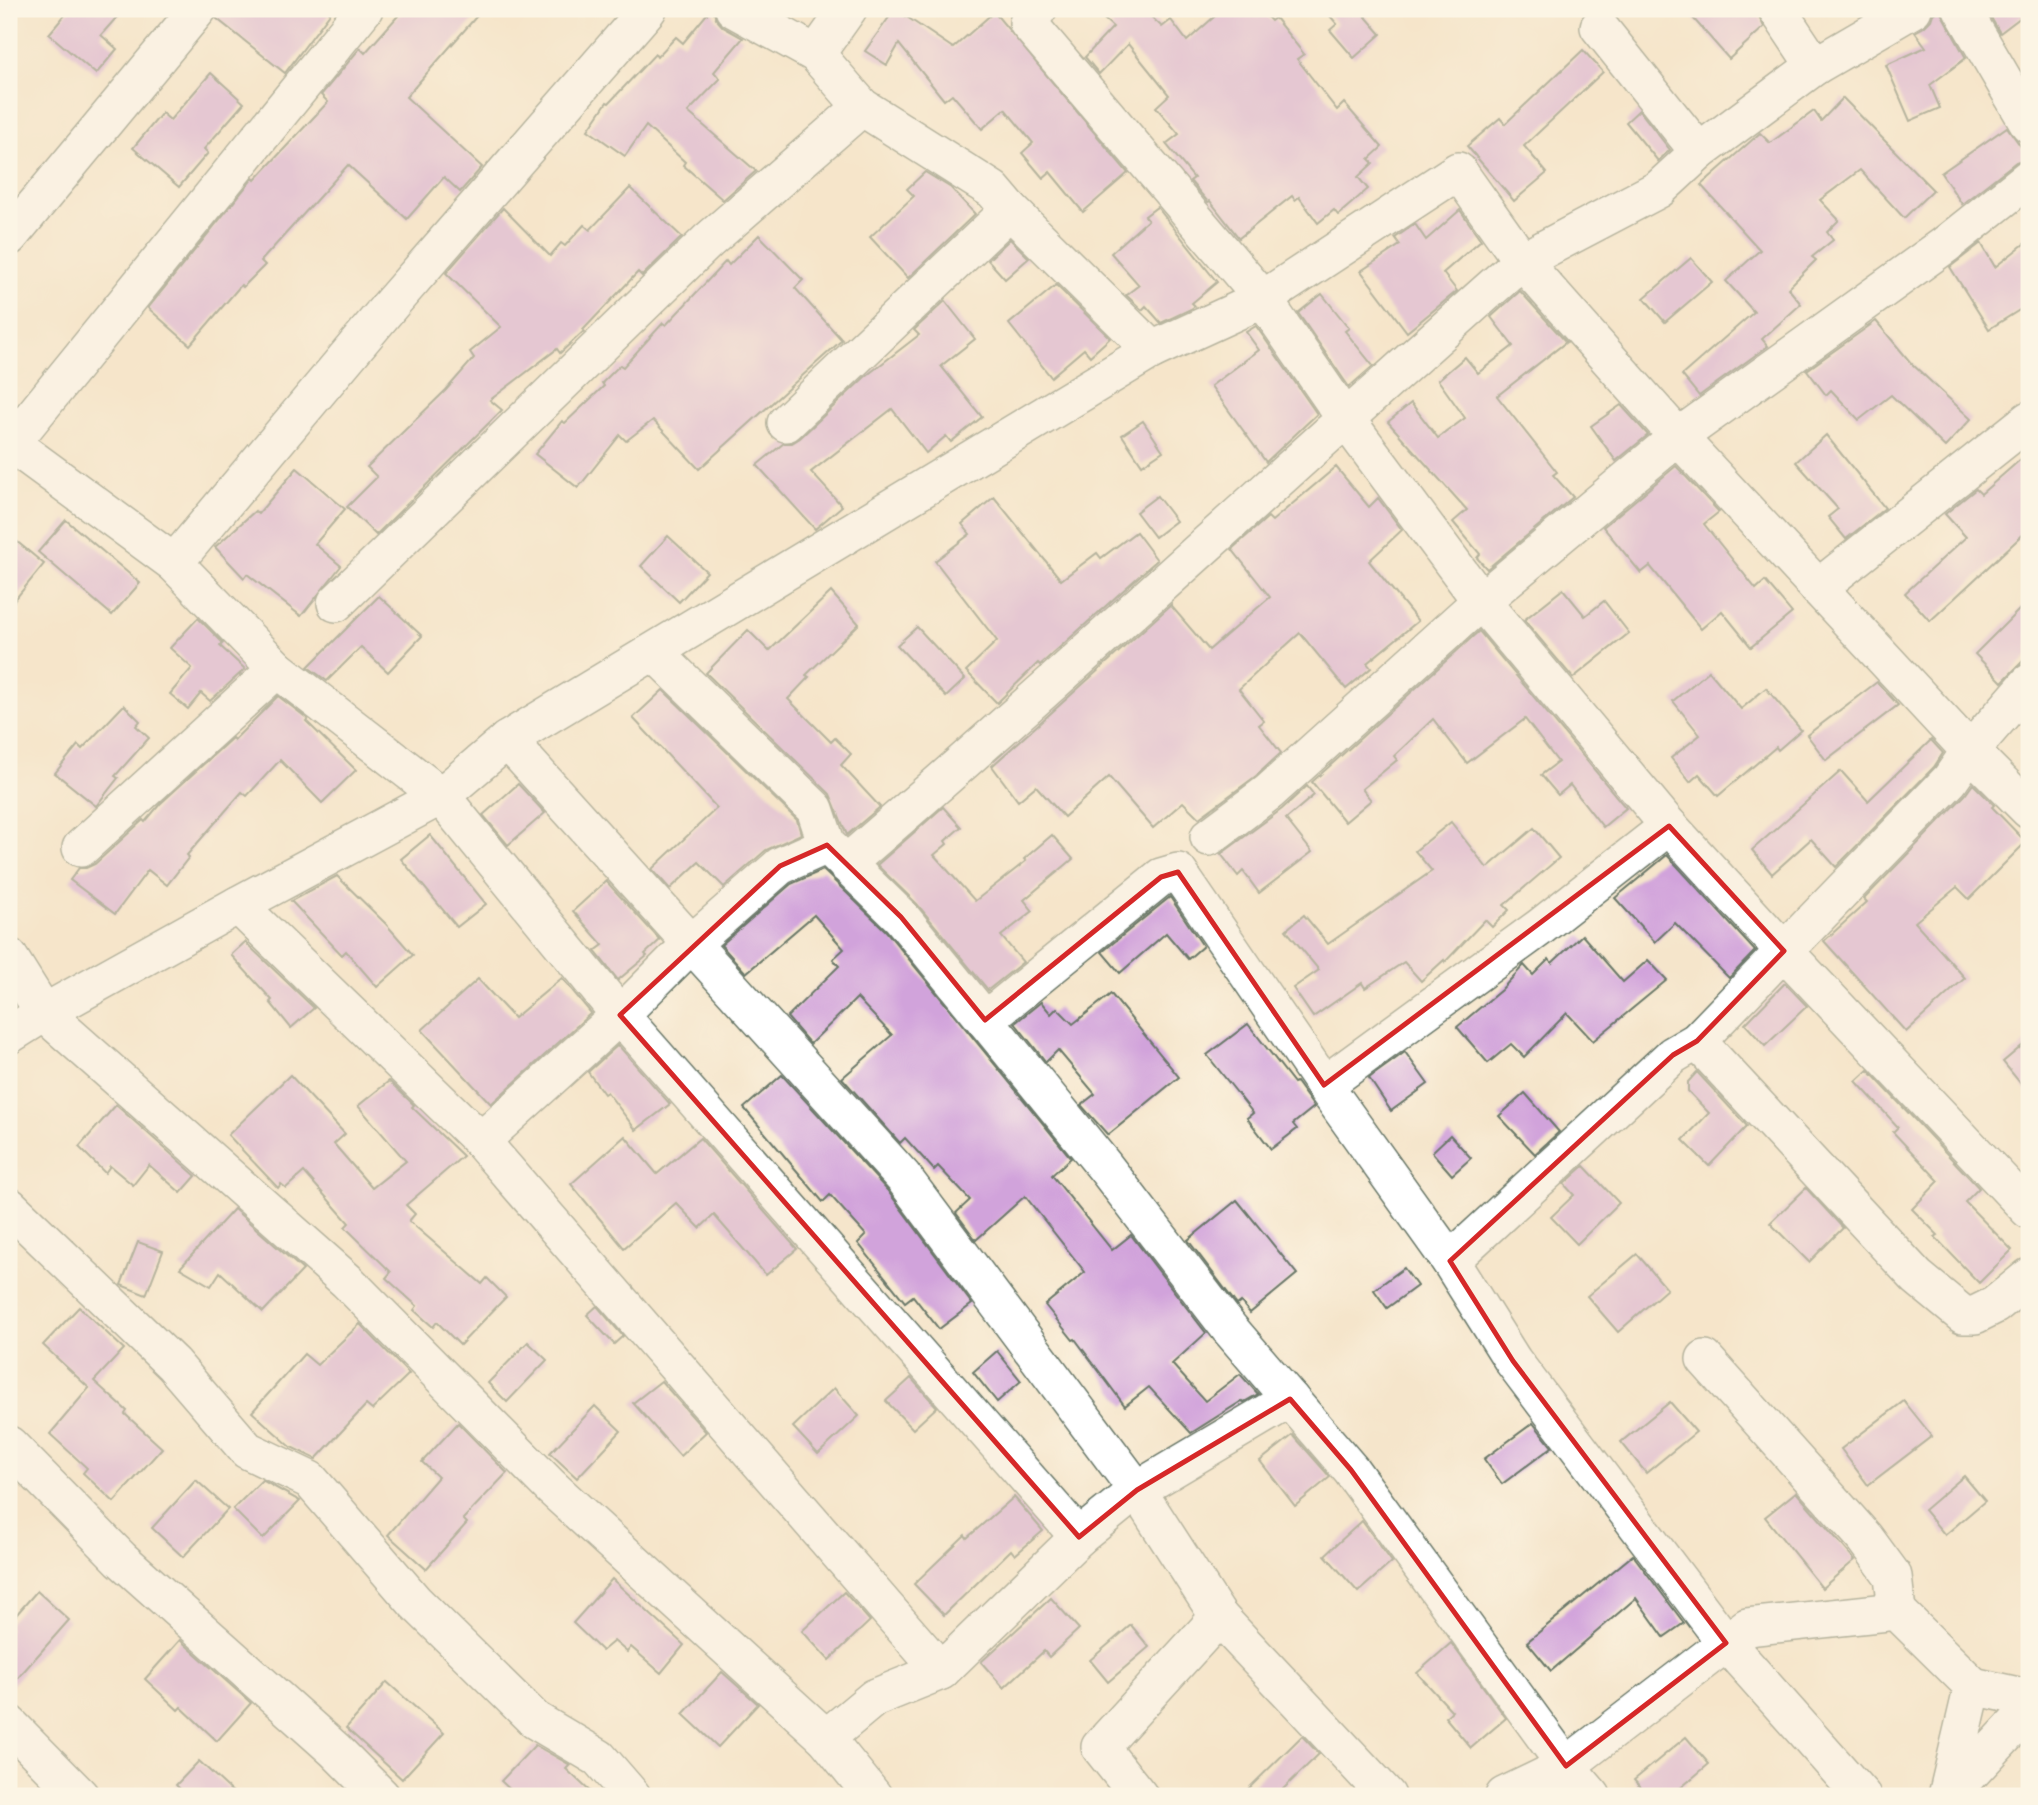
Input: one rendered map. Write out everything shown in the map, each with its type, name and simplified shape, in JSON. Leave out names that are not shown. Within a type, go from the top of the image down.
[{"type":"street","points":[[9,237],[198,9]]},
{"type":"street","points":[[364,9],[9,443],[174,564],[277,669],[441,796],[620,1015],[1079,1537]]},
{"type":"street","points":[[174,564],[392,303],[648,9]]},
{"type":"street","points":[[734,9],[816,54],[862,107],[993,190],[1152,350]]},
{"type":"street","points":[[816,54],[848,9]]},
{"type":"street","points":[[1038,9],[1028,23],[1263,299],[1345,418],[1481,601],[1669,826],[2029,1210]]},
{"type":"street","points":[[1777,9],[1815,66]]},
{"type":"street","points":[[481,1141],[620,1015],[691,944],[780,866],[836,854],[954,771],[1522,261],[1659,189],[1699,152],[1815,66],[1913,9]]},
{"type":"street","points":[[1962,9],[2029,124]]},
{"type":"street","points":[[1599,27],[1699,152]]},
{"type":"street","points":[[336,603],[709,241],[862,107]]},
{"type":"street","points":[[9,1035],[239,905],[441,796],[507,740],[1152,350],[1263,299],[1458,171],[1522,261],[1678,437],[1970,751],[2029,810]]},
{"type":"street","points":[[1209,837],[1269,792],[1481,601],[1678,437],[1945,245],[2029,178]]},
{"type":"street","points":[[786,423],[1010,210]]},
{"type":"street","points":[[1818,588],[2029,420]]},
{"type":"street","points":[[654,652],[815,809],[836,854],[901,917],[1105,1167],[1229,1328],[1351,1470],[1566,1766],[1592,1796]]},
{"type":"street","points":[[81,848],[277,669]]},
{"type":"street","points":[[1450,1261],[1673,1055],[1697,1041],[1950,780],[1970,751],[2029,683]]},
{"type":"street","points":[[507,740],[903,1177],[1137,1490],[1219,1617],[1387,1796]]},
{"type":"street","points":[[1324,1085],[1539,928],[1669,826]]},
{"type":"street","points":[[985,1020],[1161,877],[1178,872],[1324,1085],[1450,1261],[1513,1361],[1726,1643],[1862,1796]]},
{"type":"street","points":[[239,905],[481,1141],[941,1671]]},
{"type":"street","points":[[9,957],[44,1013],[347,1281],[551,1487],[826,1738],[873,1796]]},
{"type":"street","points":[[1697,1041],[1917,1277],[1963,1315],[1975,1315],[1995,1305],[2029,1277]]},
{"type":"street","points":[[9,1206],[173,1364],[247,1450],[310,1480],[415,1602],[535,1720],[599,1758],[632,1796]]},
{"type":"street","points":[[1705,1359],[1865,1538],[1893,1576],[1897,1611],[1973,1686],[2023,1697],[2029,1709],[1948,1796]]},
{"type":"street","points":[[826,1738],[874,1698],[941,1671],[1079,1537],[1137,1490],[1290,1399]]},
{"type":"street","points":[[9,1446],[121,1559],[335,1750],[381,1796]]},
{"type":"street","points":[[1504,1796],[1566,1766],[1747,1627],[1897,1611]]},
{"type":"street","points":[[1139,1796],[1100,1747],[1219,1617]]},
{"type":"street","points":[[1948,1796],[1973,1686]]},
{"type":"street","points":[[9,1724],[80,1796]]},
{"type":"highlighted area","points":[[1669,826],[1784,951],[1697,1041],[1673,1055],[1450,1261],[1513,1361],[1726,1643],[1566,1766],[1351,1470],[1290,1399],[1137,1490],[1079,1537],[620,1015],[780,866],[827,845],[901,917],[985,1020],[1161,877],[1178,872],[1324,1085]]},
{"type":"building","points":[[70,9],[124,9],[101,35],[117,49],[96,74],[49,34]]},
{"type":"building","points":[[218,9],[333,9],[285,73],[216,18]]},
{"type":"building","points":[[404,9],[483,9],[406,97],[482,167],[460,192],[444,177],[407,219],[348,165],[261,261],[265,265],[243,287],[241,285],[190,345],[148,308],[253,178],[255,180],[328,102],[321,95],[360,48],[365,53]]},
{"type":"building","points":[[711,9],[723,27],[743,38],[714,72],[720,79],[688,112],[756,171],[723,200],[683,165],[685,162],[646,126],[625,156],[588,130],[607,102],[609,103],[655,54],[657,57],[676,37],[683,43]]},
{"type":"building","points":[[895,9],[953,48],[994,12],[1128,173],[1083,212],[1050,172],[1043,178],[1022,153],[1033,143],[1005,109],[982,129],[952,94],[944,100],[899,44],[887,65],[865,51]]},
{"type":"building","points":[[1093,9],[1143,9],[1162,27],[1171,20],[1187,41],[1223,9],[1260,9],[1271,21],[1275,18],[1304,54],[1297,59],[1337,110],[1344,103],[1382,147],[1369,159],[1373,163],[1358,177],[1368,189],[1338,215],[1334,210],[1318,223],[1299,197],[1295,200],[1292,196],[1239,238],[1210,201],[1208,202],[1190,181],[1194,178],[1166,144],[1179,134],[1156,107],[1169,95],[1128,44],[1099,74],[1085,57],[1113,27]]},
{"type":"building","points":[[1324,9],[1359,9],[1381,34],[1354,58],[1330,30],[1337,24]]},
{"type":"building","points":[[1685,9],[1756,9],[1764,27],[1729,59]]},
{"type":"building","points":[[1939,9],[1966,58],[1930,85],[1940,108],[1910,121],[1886,65],[1926,47],[1915,32],[1924,27]]},
{"type":"building","points":[[1986,9],[2029,9],[2029,11],[2000,33]]},
{"type":"building","points":[[1583,50],[1603,72],[1524,146],[1547,173],[1514,201],[1467,146],[1500,118],[1505,124]]},
{"type":"building","points":[[211,73],[244,103],[204,149],[208,153],[179,187],[133,148],[162,113],[170,120]]},
{"type":"building","points":[[1843,98],[1933,190],[1904,218],[1860,170],[1820,200],[1839,220],[1827,232],[1833,240],[1812,257],[1816,260],[1788,288],[1801,304],[1762,339],[1768,346],[1699,396],[1682,375],[1754,312],[1726,281],[1760,250],[1701,185],[1760,133],[1770,143],[1814,111],[1821,121]]},
{"type":"building","points":[[1639,110],[1670,150],[1658,161],[1626,122]]},
{"type":"building","points":[[2007,127],[2029,158],[2016,162],[1962,204],[1941,173]]},
{"type":"building","points":[[925,172],[951,188],[975,214],[908,278],[870,237],[914,196],[907,189]]},
{"type":"building","points":[[630,188],[682,237],[642,276],[638,272],[560,353],[557,349],[490,400],[502,410],[376,535],[347,507],[377,477],[367,467],[446,390],[474,358],[470,352],[501,327],[446,273],[503,208],[550,256],[561,243],[565,246],[584,225],[590,230]]},
{"type":"building","points":[[1157,207],[1217,282],[1192,303],[1195,306],[1191,309],[1161,323],[1146,306],[1142,310],[1126,295],[1139,285],[1111,253],[1148,220],[1145,216]]},
{"type":"building","points":[[1460,210],[1481,240],[1443,273],[1457,291],[1407,332],[1361,271],[1400,245],[1395,238],[1415,224],[1426,240]]},
{"type":"building","points":[[759,235],[803,280],[795,288],[842,340],[699,469],[653,420],[626,441],[620,435],[578,488],[535,454],[562,421],[565,423],[604,386],[602,383],[620,365],[623,367],[663,323],[666,325],[726,261],[729,265]]},
{"type":"building","points":[[1010,239],[1029,258],[1005,279],[988,260]]},
{"type":"building","points":[[2029,240],[2029,304],[1989,329],[1950,267],[1981,243],[1995,267]]},
{"type":"building","points":[[1691,258],[1712,282],[1665,322],[1644,298]]},
{"type":"building","points":[[1056,285],[1110,338],[1090,356],[1084,349],[1051,377],[1009,324]]},
{"type":"building","points":[[1520,291],[1566,342],[1497,396],[1557,472],[1553,475],[1573,497],[1487,569],[1477,558],[1480,554],[1453,522],[1467,510],[1388,422],[1411,403],[1438,438],[1465,418],[1438,380],[1465,357],[1478,373],[1513,346],[1491,317]]},
{"type":"building","points":[[1322,294],[1349,328],[1345,331],[1373,366],[1349,387],[1298,313]]},
{"type":"building","points":[[945,301],[975,339],[941,366],[982,417],[951,442],[946,436],[926,453],[892,409],[811,472],[842,506],[815,529],[757,465],[784,443],[792,443],[800,438],[866,376],[919,335],[914,330]]},
{"type":"building","points":[[1876,321],[1911,363],[1971,419],[1945,447],[1891,395],[1859,420],[1831,390],[1826,395],[1807,370]]},
{"type":"building","points":[[1256,326],[1317,414],[1266,462],[1211,386],[1259,350],[1246,332]]},
{"type":"building","points":[[1621,405],[1648,435],[1616,461],[1591,426]]},
{"type":"building","points":[[1143,421],[1163,451],[1142,465],[1122,435]]},
{"type":"building","points":[[1826,435],[1885,508],[1846,539],[1828,517],[1838,509],[1796,462]]},
{"type":"building","points":[[2029,452],[2029,529],[1930,621],[1905,593],[1966,537],[1945,514],[1976,489],[1981,494]]},
{"type":"building","points":[[1676,466],[1719,512],[1704,524],[1756,589],[1765,581],[1792,613],[1751,647],[1722,611],[1701,629],[1650,566],[1641,573],[1603,527]]},
{"type":"building","points":[[1336,467],[1369,507],[1378,498],[1402,530],[1369,561],[1418,621],[1367,663],[1371,668],[1346,689],[1300,633],[1239,689],[1264,721],[1259,725],[1281,753],[1256,776],[1199,818],[1183,802],[1153,828],[1109,777],[1064,817],[1036,786],[1018,801],[992,766],[1172,604],[1209,650],[1270,597],[1232,549],[1268,517],[1272,521]]},
{"type":"building","points":[[297,468],[345,509],[315,544],[341,566],[301,616],[247,574],[244,578],[215,547],[255,511],[258,514]]},
{"type":"building","points":[[1157,496],[1176,521],[1155,537],[1136,512]]},
{"type":"building","points":[[994,497],[1061,580],[1097,553],[1101,558],[1136,532],[1157,560],[1040,665],[1038,663],[997,703],[966,671],[997,641],[935,561],[970,534],[962,524]]},
{"type":"building","points":[[66,520],[140,583],[112,615],[38,552]]},
{"type":"building","points":[[9,535],[44,564],[9,607]]},
{"type":"building","points":[[668,536],[707,572],[679,602],[641,566]]},
{"type":"building","points":[[1563,589],[1585,616],[1604,601],[1629,633],[1573,678],[1524,620]]},
{"type":"building","points":[[831,592],[859,624],[806,675],[809,677],[788,699],[831,742],[835,738],[851,754],[841,765],[880,807],[847,835],[830,794],[706,673],[748,630],[769,651]]},
{"type":"building","points":[[379,596],[422,636],[388,672],[361,647],[327,681],[308,667]]},
{"type":"building","points":[[2029,600],[2029,655],[2002,682],[1975,654]]},
{"type":"building","points":[[198,618],[223,643],[220,646],[245,669],[210,701],[201,693],[188,709],[170,694],[192,668],[170,648]]},
{"type":"building","points":[[917,627],[965,679],[946,697],[897,645]]},
{"type":"building","points":[[1479,631],[1626,808],[1603,827],[1570,785],[1558,795],[1541,775],[1558,762],[1525,719],[1467,763],[1433,719],[1394,756],[1397,760],[1362,789],[1371,800],[1345,822],[1312,782]]},
{"type":"building","points":[[1709,671],[1741,709],[1766,688],[1801,730],[1778,750],[1776,747],[1718,796],[1699,774],[1690,782],[1671,758],[1700,735],[1673,701]]},
{"type":"building","points":[[1877,682],[1898,705],[1826,760],[1807,735]]},
{"type":"building","points":[[663,690],[797,820],[801,834],[766,850],[724,887],[699,862],[670,889],[652,869],[717,808],[633,718]]},
{"type":"building","points":[[278,696],[308,719],[306,721],[356,770],[322,803],[280,760],[247,796],[242,792],[187,855],[189,857],[167,885],[148,870],[115,914],[70,880],[79,868],[95,864],[143,820],[145,822],[160,804],[232,738],[234,740]]},
{"type":"building","points":[[124,705],[140,721],[136,726],[149,738],[115,776],[118,778],[96,806],[55,773],[78,745],[82,749]]},
{"type":"building","points":[[1931,740],[1943,753],[1934,767],[1836,867],[1811,839],[1772,874],[1752,850],[1841,771],[1868,801]]},
{"type":"building","points":[[518,784],[545,813],[508,845],[483,815]]},
{"type":"building","points":[[1973,784],[2026,842],[1969,899],[1957,887],[1915,922],[1965,978],[1906,1032],[1824,941],[1867,902],[1864,899]]},
{"type":"building","points":[[1307,786],[1314,795],[1286,819],[1312,852],[1259,893],[1243,871],[1238,876],[1221,854],[1282,809]]},
{"type":"building","points":[[943,807],[961,827],[934,855],[975,901],[1026,861],[1024,859],[1052,835],[1073,859],[1024,900],[1033,911],[1001,936],[1023,962],[988,990],[917,904],[877,865]]},
{"type":"building","points":[[1451,822],[1487,868],[1534,828],[1559,858],[1504,905],[1509,910],[1492,927],[1485,920],[1445,962],[1444,960],[1421,981],[1404,962],[1365,988],[1362,983],[1313,1017],[1293,988],[1319,970],[1286,930],[1304,915],[1328,944],[1432,871],[1415,851]]},
{"type":"building","points":[[430,835],[486,904],[457,927],[401,859]]},
{"type":"building","points":[[1667,855],[1755,951],[1729,978],[1675,923],[1655,942],[1615,898]]},
{"type":"building","points":[[823,870],[886,931],[1071,1158],[1052,1175],[1112,1250],[1131,1235],[1206,1333],[1172,1364],[1205,1401],[1240,1374],[1258,1394],[1191,1433],[1149,1387],[1125,1406],[1075,1339],[1073,1340],[1045,1305],[1085,1272],[1025,1196],[976,1240],[956,1213],[970,1200],[938,1166],[934,1170],[905,1138],[900,1143],[842,1078],[892,1035],[857,998],[810,1044],[787,1017],[839,966],[833,959],[844,949],[814,915],[746,973],[721,945],[791,884]]},
{"type":"building","points":[[337,876],[413,955],[377,987],[346,951],[342,955],[291,901]]},
{"type":"building","points":[[606,881],[660,940],[645,954],[647,956],[618,980],[595,951],[603,945],[573,911]]},
{"type":"building","points":[[1170,897],[1203,946],[1188,959],[1166,933],[1120,973],[1102,952]]},
{"type":"building","points":[[1582,935],[1623,982],[1648,960],[1667,980],[1593,1041],[1567,1013],[1524,1057],[1511,1044],[1488,1063],[1457,1027],[1501,990],[1524,965],[1533,975],[1549,959],[1552,963]]},
{"type":"building","points":[[245,942],[314,1008],[291,1028],[270,1002],[272,1000],[231,955]]},
{"type":"building","points":[[562,978],[591,1013],[491,1104],[422,1030],[478,979],[514,1018]]},
{"type":"building","points":[[1785,983],[1807,1006],[1765,1046],[1745,1024]]},
{"type":"building","points":[[1111,994],[1179,1077],[1108,1135],[1081,1105],[1095,1094],[1058,1050],[1046,1062],[1015,1023],[1041,1002],[1051,1014],[1057,1008],[1073,1024]]},
{"type":"building","points":[[1248,1024],[1314,1107],[1293,1124],[1297,1129],[1271,1149],[1247,1118],[1253,1113],[1207,1055]]},
{"type":"building","points":[[2029,1040],[2029,1094],[2003,1062]]},
{"type":"building","points":[[618,1045],[670,1104],[636,1130],[588,1072]]},
{"type":"building","points":[[1405,1052],[1428,1084],[1391,1111],[1369,1078]]},
{"type":"building","points":[[1868,1070],[1979,1188],[1965,1202],[2012,1250],[1979,1283],[1912,1209],[1939,1181],[1893,1132],[1898,1127],[1856,1081]]},
{"type":"building","points":[[1697,1072],[1747,1126],[1709,1166],[1683,1140],[1709,1113],[1688,1091],[1688,1082]]},
{"type":"building","points":[[290,1075],[345,1134],[334,1144],[372,1188],[406,1161],[358,1106],[389,1081],[463,1156],[406,1205],[415,1214],[409,1221],[482,1284],[487,1278],[506,1297],[460,1345],[437,1322],[433,1327],[414,1310],[417,1306],[386,1278],[391,1272],[345,1227],[349,1223],[304,1172],[286,1188],[281,1184],[278,1188],[228,1135]]},
{"type":"building","points":[[782,1075],[887,1190],[972,1304],[939,1329],[913,1296],[905,1302],[858,1243],[866,1235],[830,1195],[823,1202],[744,1108]]},
{"type":"building","points":[[1525,1093],[1559,1132],[1535,1154],[1499,1116]]},
{"type":"building","points":[[116,1105],[196,1176],[181,1193],[149,1165],[133,1185],[110,1166],[105,1173],[79,1147]]},
{"type":"building","points":[[1450,1135],[1471,1158],[1452,1175],[1432,1152]]},
{"type":"building","points":[[625,1136],[657,1174],[700,1138],[797,1249],[766,1275],[714,1215],[700,1228],[676,1203],[624,1248],[571,1184]]},
{"type":"building","points":[[1584,1166],[1619,1203],[1577,1244],[1551,1217],[1574,1195],[1564,1184]]},
{"type":"building","points":[[1806,1188],[1843,1228],[1809,1262],[1770,1223]]},
{"type":"building","points":[[1237,1200],[1297,1274],[1250,1313],[1241,1302],[1237,1305],[1188,1240]]},
{"type":"building","points":[[234,1209],[303,1270],[263,1312],[220,1272],[211,1286],[180,1268]]},
{"type":"building","points":[[138,1242],[163,1251],[146,1295],[121,1285]]},
{"type":"building","points":[[1637,1254],[1667,1289],[1618,1332],[1587,1296]]},
{"type":"building","points":[[1404,1268],[1417,1286],[1387,1308],[1374,1290]]},
{"type":"building","points":[[597,1306],[623,1336],[614,1344],[587,1315]]},
{"type":"building","points":[[79,1307],[124,1349],[94,1381],[162,1448],[114,1502],[83,1473],[87,1468],[50,1434],[89,1388],[43,1345]]},
{"type":"building","points":[[360,1324],[409,1374],[372,1410],[366,1405],[316,1459],[291,1447],[252,1412],[304,1354],[317,1365]]},
{"type":"building","points":[[528,1342],[547,1360],[507,1402],[488,1383]]},
{"type":"building","points":[[997,1351],[1021,1381],[997,1402],[973,1372]]},
{"type":"building","points":[[911,1378],[937,1407],[913,1429],[886,1401]]},
{"type":"building","points":[[661,1381],[706,1432],[680,1456],[633,1403]]},
{"type":"building","points":[[834,1388],[859,1416],[818,1454],[793,1427]]},
{"type":"building","points":[[1904,1401],[1932,1436],[1868,1485],[1841,1449]]},
{"type":"building","points":[[1670,1402],[1696,1432],[1646,1473],[1621,1442]]},
{"type":"building","points":[[595,1406],[621,1431],[577,1478],[550,1453]]},
{"type":"building","points":[[458,1423],[507,1473],[463,1519],[467,1523],[426,1569],[388,1535],[438,1477],[422,1462]]},
{"type":"building","points":[[1533,1423],[1552,1447],[1502,1484],[1484,1459]]},
{"type":"building","points":[[1293,1435],[1330,1477],[1295,1506],[1260,1461]]},
{"type":"building","points":[[1964,1476],[1985,1501],[1945,1535],[1924,1510]]},
{"type":"building","points":[[196,1480],[228,1509],[183,1557],[152,1528]]},
{"type":"building","points":[[262,1480],[300,1501],[263,1539],[233,1509]]},
{"type":"building","points":[[1796,1492],[1855,1560],[1822,1588],[1765,1517]]},
{"type":"building","points":[[1014,1497],[1043,1531],[1015,1555],[1011,1550],[944,1615],[914,1584],[965,1535],[967,1538]]},
{"type":"building","points":[[1362,1521],[1392,1562],[1358,1592],[1325,1555]]},
{"type":"building","points":[[1633,1555],[1684,1623],[1664,1637],[1636,1598],[1551,1671],[1527,1642]]},
{"type":"building","points":[[612,1579],[684,1645],[661,1673],[631,1647],[627,1652],[614,1641],[602,1651],[573,1623]]},
{"type":"building","points":[[37,1591],[69,1620],[9,1688],[9,1623]]},
{"type":"building","points":[[844,1592],[870,1621],[829,1660],[802,1631]]},
{"type":"building","points":[[1051,1598],[1079,1629],[1049,1657],[1044,1651],[1004,1688],[981,1662]]},
{"type":"building","points":[[1131,1625],[1149,1647],[1108,1682],[1090,1660]]},
{"type":"building","points":[[180,1640],[251,1703],[217,1741],[181,1707],[178,1710],[145,1679]]},
{"type":"building","points":[[1451,1643],[1506,1718],[1471,1748],[1445,1717],[1452,1711],[1417,1673]]},
{"type":"building","points":[[722,1672],[758,1704],[718,1747],[683,1714]]},
{"type":"building","points":[[387,1682],[444,1733],[402,1779],[346,1728]]},
{"type":"building","points":[[1302,1736],[1319,1754],[1276,1796],[1241,1796]]},
{"type":"building","points":[[1686,1737],[1709,1764],[1671,1796],[1648,1796],[1634,1780]]},
{"type":"building","points":[[535,1745],[570,1765],[566,1769],[595,1796],[517,1796],[501,1781]]},
{"type":"building","points":[[199,1761],[237,1796],[187,1796],[176,1785]]}]
